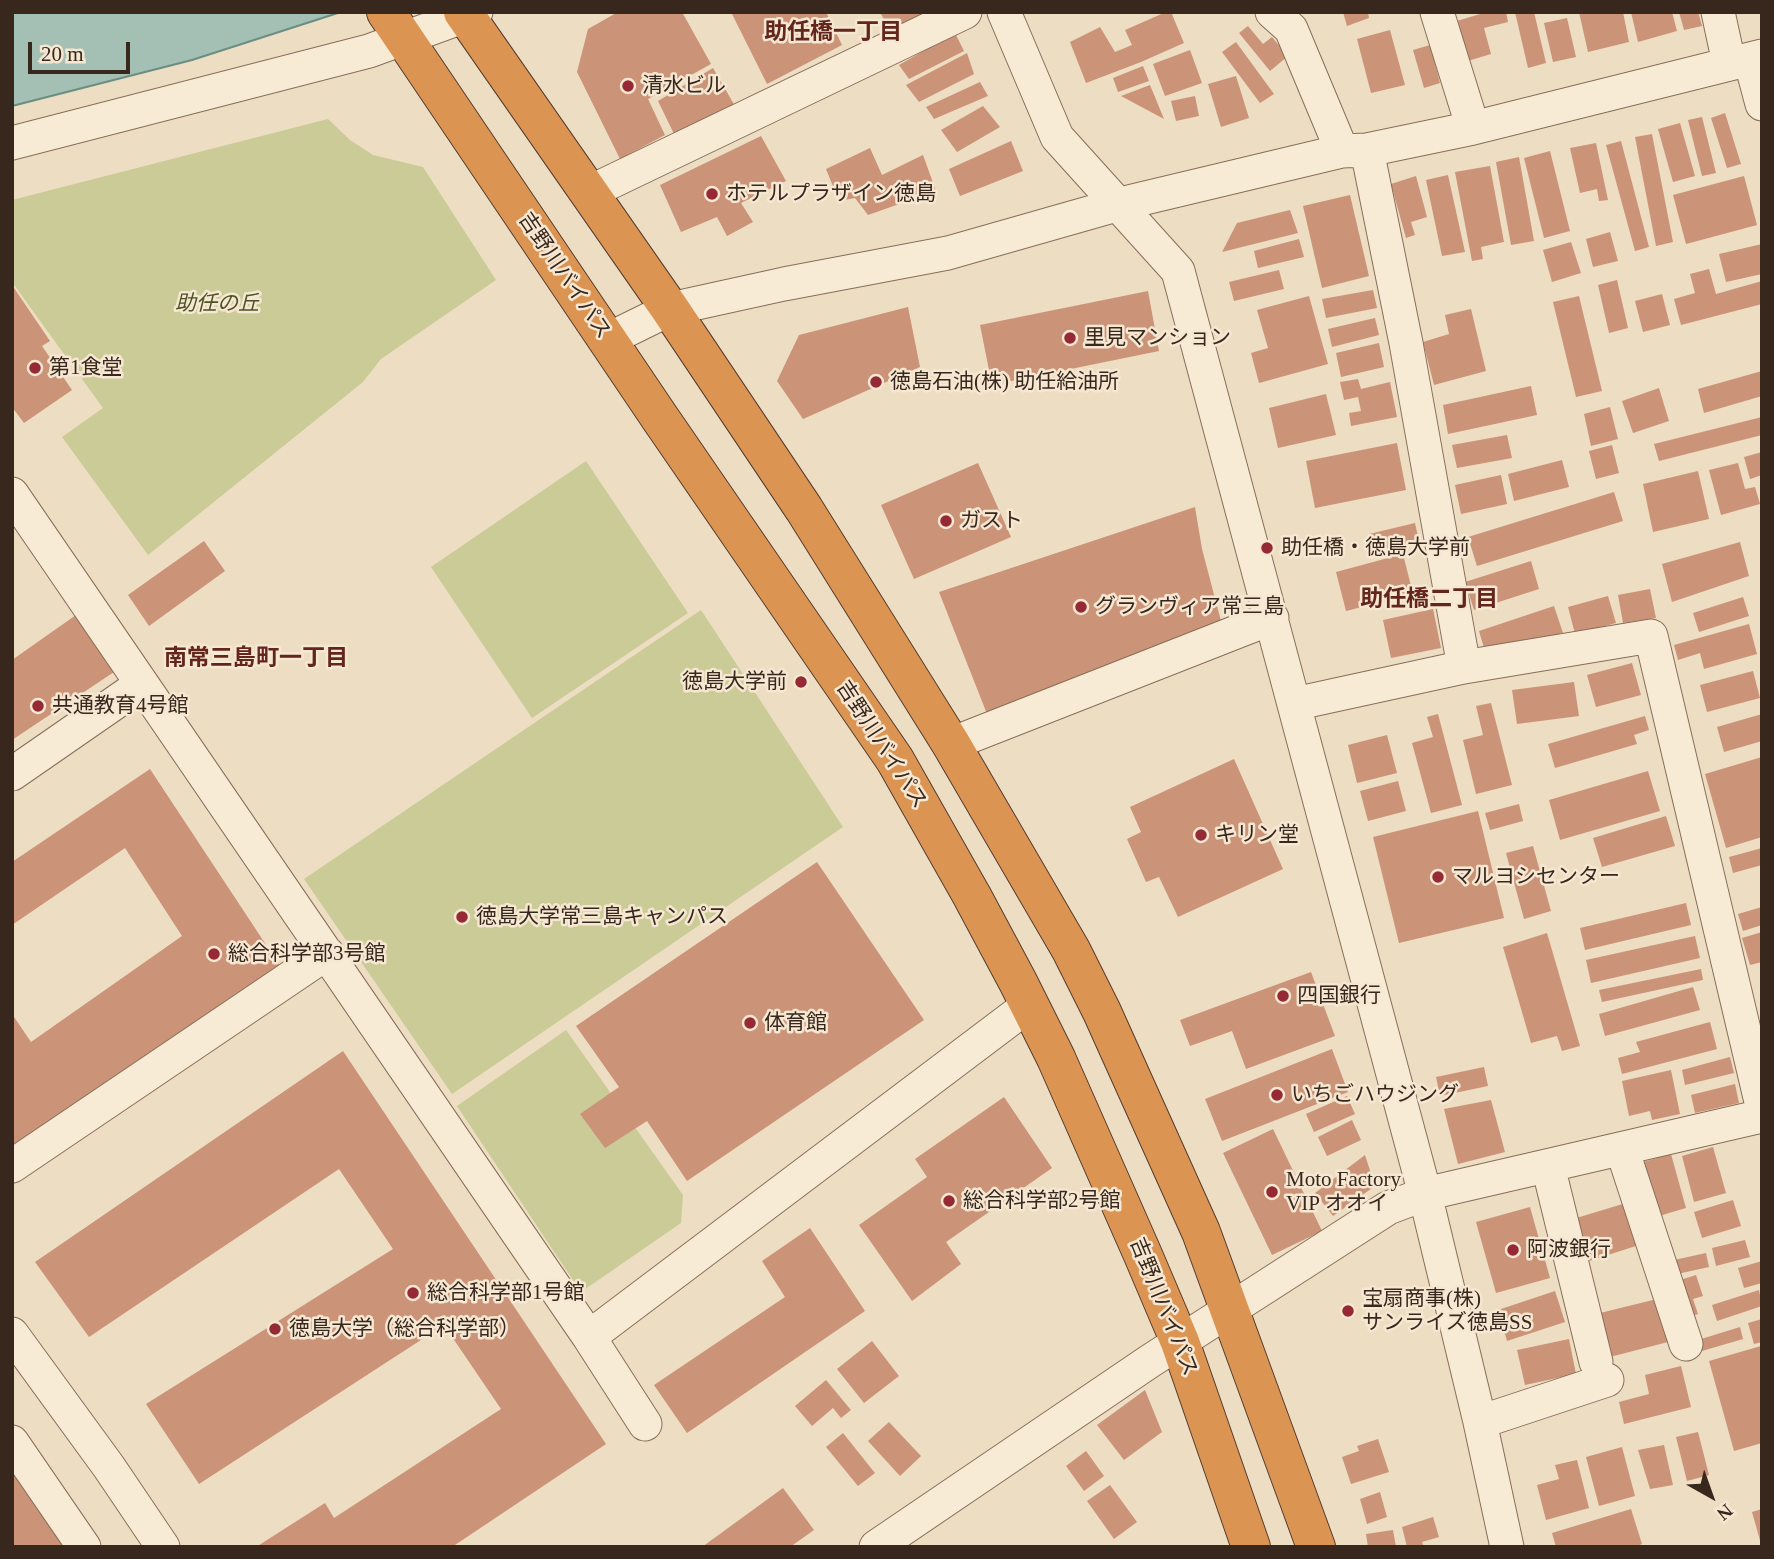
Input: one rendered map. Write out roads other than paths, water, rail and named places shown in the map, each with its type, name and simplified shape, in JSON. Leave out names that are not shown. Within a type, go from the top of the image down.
[{"type":"highway","points":[[468,14],[804,509],[951,744],[1070,950],[1102,1012],[1201,1232],[1316,1547]]},
{"type":"highway","name":"吉野川バイパス","points":[[395,25],[895,760],[999,945],[1056,1058],[1180,1342],[1251,1547]]},
{"type":"street","points":[[590,192],[965,12]]},
{"type":"street","points":[[1004,12],[1058,136],[1178,271],[1424,1194],[1480,1422],[1507,1547]]},
{"type":"street","points":[[1272,12],[1291,29],[1354,150],[1406,343],[1464,667]]},
{"type":"street","points":[[1437,12],[1473,128]]},
{"type":"street","points":[[1718,12],[1747,59],[1762,104]]},
{"type":"street","points":[[12,143],[369,51],[395,25],[468,14]]},
{"type":"street","points":[[607,340],[670,309],[948,253],[1120,204],[1354,150],[1473,128],[1747,59]]},
{"type":"street","points":[[12,494],[589,1337],[645,1424]]},
{"type":"street","points":[[951,744],[1272,618]]},
{"type":"street","points":[[1294,704],[1464,667],[1651,636],[1762,1106]]},
{"type":"street","points":[[12,774],[142,684]]},
{"type":"street","points":[[12,1166],[327,953]]},
{"type":"street","points":[[589,1337],[1029,1005]]},
{"type":"street","points":[[876,1547],[1180,1342],[1388,1208],[1424,1194],[1762,1116]]},
{"type":"street","points":[[1622,1149],[1686,1344]]},
{"type":"street","points":[[1480,1422],[1601,1371],[1548,1166]]},
{"type":"street","points":[[12,1334],[109,1467],[163,1547]]},
{"type":"street","points":[[12,1442],[84,1547]]},
{"type":"place","name":"清水ビル","points":[[628,86]]},
{"type":"place","name":"ホテルプラザイン徳島","points":[[712,194]]},
{"type":"place","name":"里見マンション","points":[[1070,338]]},
{"type":"place","name":"第1食堂","points":[[35,368]]},
{"type":"place","name":"徳島石油(株) 助任給油所","points":[[876,382]]},
{"type":"place","name":"ガスト","points":[[946,521]]},
{"type":"place","name":"助任橋・徳島大学前","points":[[1267,548]]},
{"type":"place","name":"グランヴィア常三島","points":[[1081,607]]},
{"type":"place","name":"徳島大学前","points":[[801,682]]},
{"type":"place","name":"共通教育4号館","points":[[38,706]]},
{"type":"place","name":"キリン堂","points":[[1201,835]]},
{"type":"place","name":"マルヨシセンター","points":[[1438,877]]},
{"type":"place","name":"徳島大学常三島キャンパス","points":[[462,917]]},
{"type":"place","name":"総合科学部3号館","points":[[214,954]]},
{"type":"place","name":"四国銀行","points":[[1283,996]]},
{"type":"place","name":"体育館","points":[[750,1023]]},
{"type":"place","name":"いちごハウジング","points":[[1277,1095]]},
{"type":"place","name":"Moto Factory VIP オオイ","points":[[1272,1192]]},
{"type":"place","name":"総合科学部2号館","points":[[949,1201]]},
{"type":"place","name":"阿波銀行","points":[[1513,1250]]},
{"type":"place","name":"総合科学部1号館","points":[[413,1293]]},
{"type":"place","name":"宝扇商事(株) サンライズ徳島SS","points":[[1348,1311]]},
{"type":"place","name":"徳島大学（総合科学部）","points":[[275,1329]]},
{"type":"district","name":"助任橋一丁目","points":[[833,33]]},
{"type":"district","name":"助任橋二丁目","points":[[1429,600]]},
{"type":"district","name":"南常三島町一丁目","points":[[256,659]]},
{"type":"park label","name":"助任の丘","points":[[217,304]]}]
